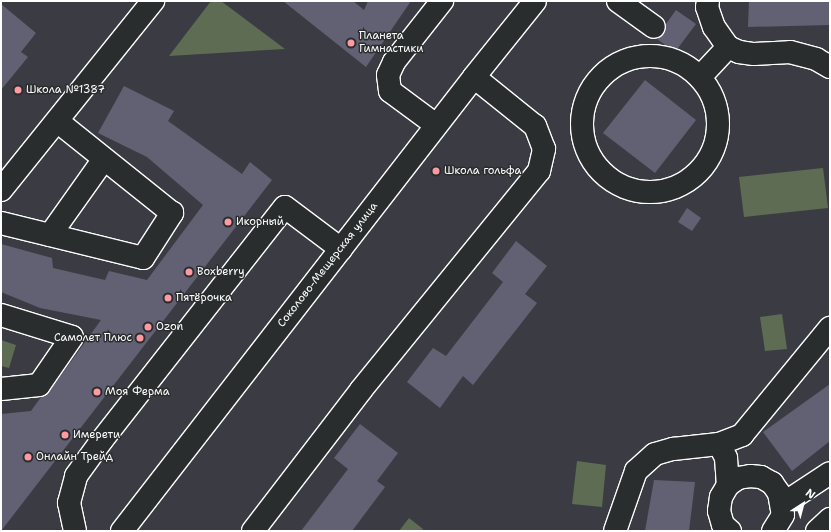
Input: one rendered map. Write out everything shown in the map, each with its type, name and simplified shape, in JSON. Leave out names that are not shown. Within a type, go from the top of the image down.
[{"type":"street","points":[[1,190],[153,1]]},
{"type":"street","points":[[436,125],[390,91],[388,75],[394,62],[442,1]]},
{"type":"street","name":"Соколово-Мещерская улица","points":[[122,531],[436,125],[535,1]]},
{"type":"street","points":[[618,1],[654,28]]},
{"type":"street","points":[[708,1],[707,7],[714,27],[728,47],[739,52],[754,54],[790,52],[816,59],[830,67]]},
{"type":"street","points":[[701,76],[728,47]]},
{"type":"street","points":[[649,54],[689,67],[701,76],[715,98],[720,123],[716,145],[705,166],[694,177],[673,189],[650,193],[617,185],[596,167],[582,139],[582,108],[598,77],[624,59],[649,54]]},
{"type":"street","points":[[253,531],[362,390],[538,171],[544,149],[535,126],[474,77]]},
{"type":"street","points":[[1,223],[143,258],[172,213],[57,121]]},
{"type":"street","points":[[50,235],[104,159]]},
{"type":"street","points":[[75,531],[69,503],[76,476],[102,440],[285,207],[341,248]]},
{"type":"street","points":[[1,315],[72,337],[39,385],[1,389]]},
{"type":"street","points":[[615,531],[636,470],[655,454],[673,449],[719,444],[742,435],[830,328]]},
{"type":"street","points":[[719,444],[726,458],[728,485]]},
{"type":"street","points":[[783,504],[830,473]]},
{"type":"street","points":[[730,531],[724,525],[719,511],[720,497],[728,485],[738,478],[750,476],[761,477],[772,483],[779,492],[783,504],[783,515],[773,531]]},
{"type":"street","points":[[817,531],[830,519]]},
{"type":"green space","points":[[211,1],[221,1],[285,49],[169,56]]},
{"type":"green space","points":[[823,168],[828,208],[744,217],[739,177]]},
{"type":"green space","points":[[782,314],[787,349],[765,351],[760,317]]},
{"type":"green space","points":[[1,340],[16,345],[9,368],[1,366]]},
{"type":"green space","points":[[577,461],[606,465],[602,507],[572,504]]},
{"type":"green space","points":[[409,518],[423,529],[422,531],[399,531]]},
{"type":"building","points":[[283,1],[353,1],[364,10],[368,1],[411,1],[366,67]]},
{"type":"building","points":[[749,1],[830,1],[830,25],[748,27]]},
{"type":"building","points":[[1,4],[36,33],[21,52],[28,57],[1,90]]},
{"type":"building","points":[[676,10],[696,24],[675,52],[657,39],[664,34],[666,24]]},
{"type":"building","points":[[645,80],[696,120],[655,173],[603,133]]},
{"type":"building","points":[[124,86],[174,111],[168,121],[242,174],[250,162],[272,180],[1,531],[1,414],[31,411],[41,397],[49,392],[101,320],[40,308],[1,292],[1,244],[52,258],[53,268],[105,280],[109,271],[147,280],[203,205],[147,157],[98,133]]},
{"type":"building","points":[[687,208],[701,218],[692,231],[678,222]]},
{"type":"building","points":[[516,241],[547,266],[525,294],[537,303],[473,385],[463,376],[440,408],[407,382],[433,348],[446,356],[503,282],[492,273]]},
{"type":"building","points":[[830,384],[830,441],[792,471],[763,432]]},
{"type":"building","points":[[360,424],[398,453],[377,481],[385,487],[352,531],[301,531],[348,469],[334,458]]},
{"type":"building","points":[[654,480],[695,482],[689,531],[645,531]]},
{"type":"place","name":"Планета Гимнастики","points":[[351,43]]},
{"type":"place","name":"Школа №1387","points":[[18,90]]},
{"type":"place","name":"Школа гольфа","points":[[436,171]]},
{"type":"place","name":"Икорный","points":[[228,222]]},
{"type":"place","name":"Boxberry","points":[[189,272]]},
{"type":"place","name":"Пятёрочка","points":[[168,298]]},
{"type":"place","name":"Ozon","points":[[148,327]]},
{"type":"place","name":"Самолет Плюс","points":[[140,338]]},
{"type":"place","name":"Моя Ферма","points":[[97,392]]},
{"type":"place","name":"Имерети","points":[[65,435]]},
{"type":"place","name":"Онлайн Трейд","points":[[28,457]]}]
